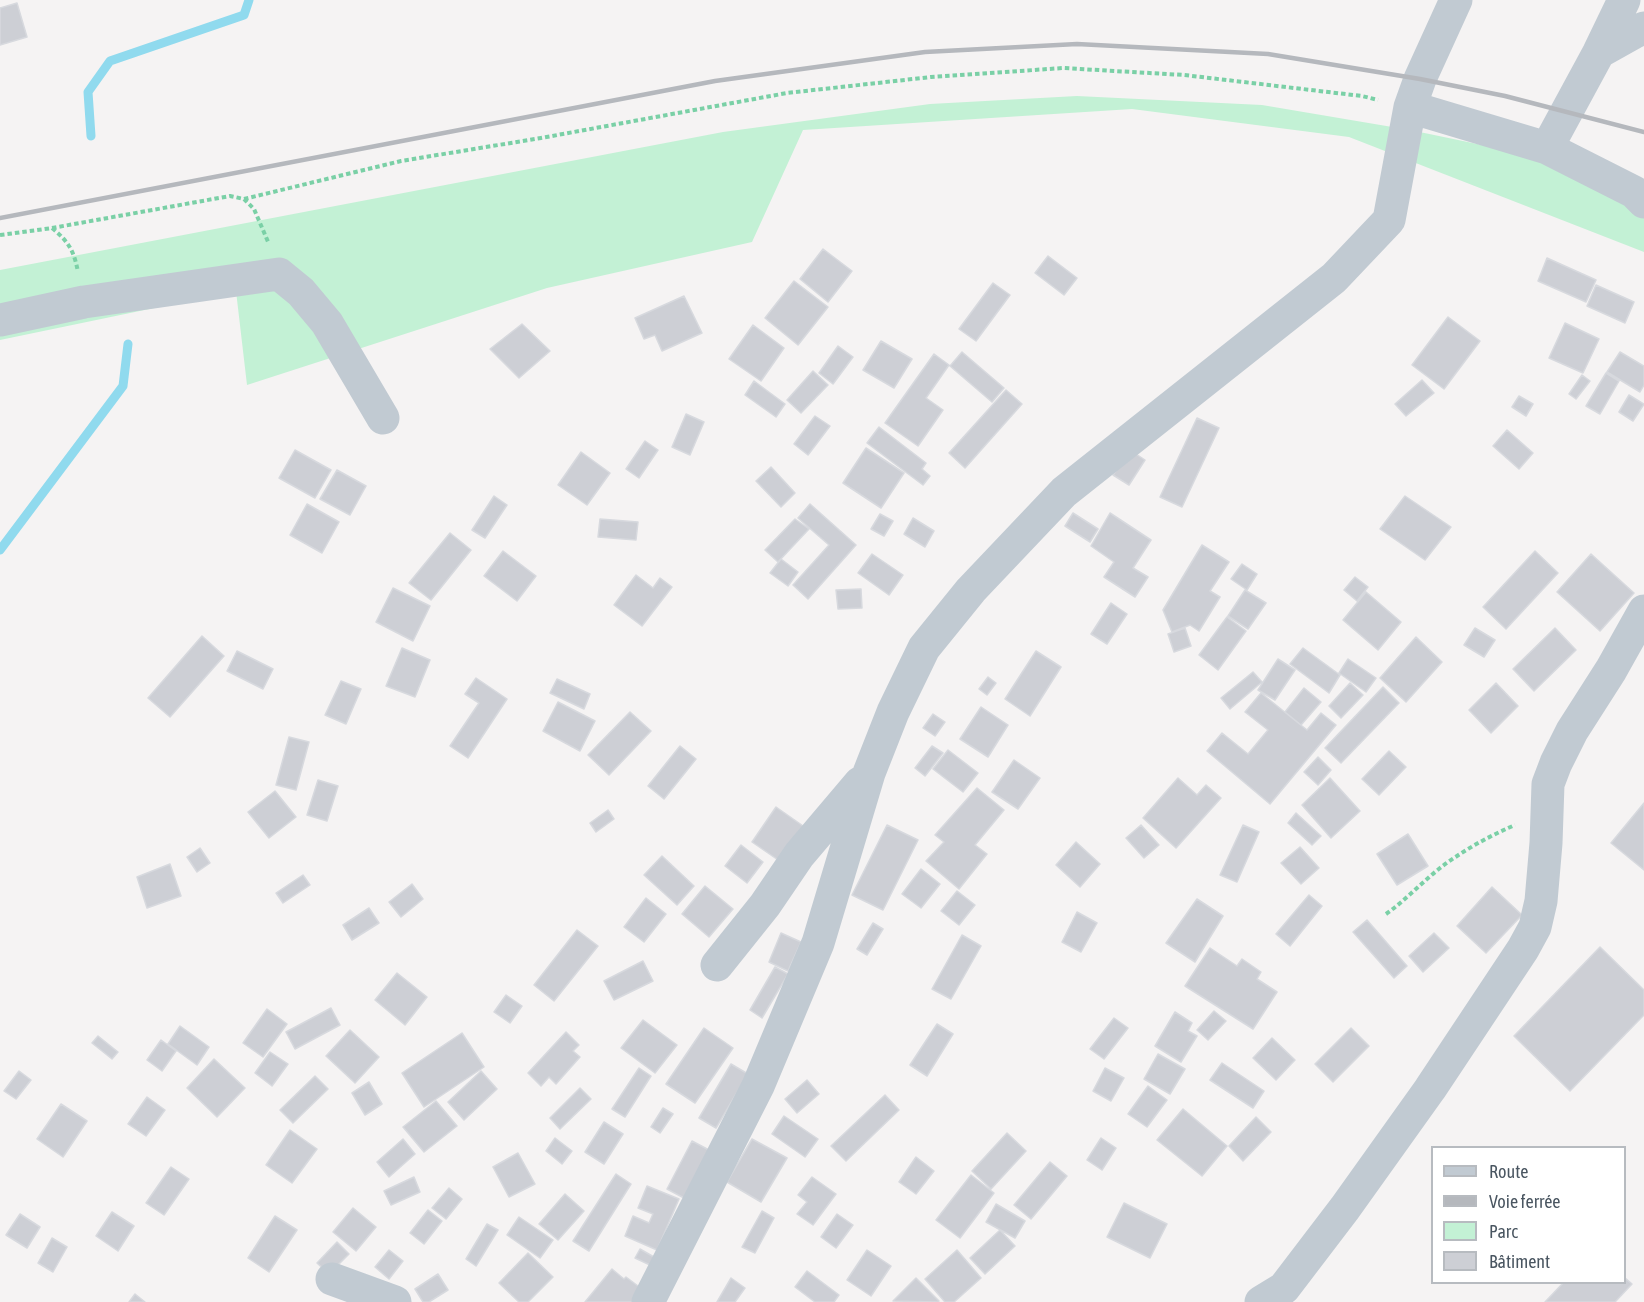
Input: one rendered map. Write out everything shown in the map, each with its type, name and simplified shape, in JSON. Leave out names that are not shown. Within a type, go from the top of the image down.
[{"type":"street","points":[[648,1302],[758,1086],[818,943],[869,773],[893,712],[924,648],[971,590],[1064,492],[1334,278],[1389,220],[1410,107],[1420,79],[1456,0]]},
{"type":"street","points":[[1547,148],[1599,52],[1624,0]]},
{"type":"street","points":[[1599,52],[1644,28]]},
{"type":"street","points":[[1410,107],[1547,148],[1634,192],[1644,202]]},
{"type":"street","points":[[0,320],[84,302],[279,273],[301,292],[327,323],[383,418]]},
{"type":"street","points":[[1261,1302],[1284,1288],[1345,1208],[1430,1089],[1523,949],[1535,927],[1541,901],[1548,784],[1572,731],[1611,670],[1644,611]]},
{"type":"street","points":[[717,965],[765,904],[799,855],[869,773]]},
{"type":"street","points":[[332,1279],[395,1302]]},
{"type":"path","points":[[244,200],[401,161],[787,93],[931,76],[1063,68],[1184,75],[1362,96],[1410,107]]},
{"type":"path","points":[[0,235],[230,196],[244,200],[254,209],[279,273]]},
{"type":"path","points":[[52,228],[63,238],[74,254],[84,302]]},
{"type":"path","points":[[1386,914],[1453,858],[1516,824]]},
{"type":"green space","points":[[1077,96],[1262,105],[1410,130],[1564,162],[1644,184],[1644,252],[1349,137],[1132,109],[803,130],[752,242],[547,288],[247,385],[236,291],[0,340],[0,270],[723,132],[930,104]]},
{"type":"building","points":[[17,3],[27,37],[0,45],[0,8]]},
{"type":"building","points":[[823,249],[852,271],[828,302],[800,279]]},
{"type":"building","points":[[1048,256],[1077,278],[1064,295],[1035,273]]},
{"type":"building","points":[[1547,258],[1596,280],[1586,302],[1538,281]]},
{"type":"building","points":[[794,281],[828,307],[798,345],[765,318]]},
{"type":"building","points":[[993,283],[1010,295],[976,341],[959,329]]},
{"type":"building","points":[[1596,285],[1634,302],[1625,323],[1587,306]]},
{"type":"building","points":[[684,296],[702,333],[662,351],[655,335],[644,339],[635,318]]},
{"type":"building","points":[[1448,317],[1480,341],[1444,389],[1412,365]]},
{"type":"building","points":[[1565,323],[1599,339],[1583,373],[1549,358]]},
{"type":"building","points":[[522,324],[550,351],[519,378],[490,349]]},
{"type":"building","points":[[753,325],[784,348],[761,381],[729,359]]},
{"type":"building","points":[[881,341],[912,359],[894,388],[863,370]]},
{"type":"building","points":[[838,346],[853,357],[833,384],[819,373]]},
{"type":"building","points":[[962,352],[1004,388],[992,402],[950,366]]},
{"type":"building","points":[[1620,352],[1644,366],[1644,385],[1640,392],[1607,372]]},
{"type":"building","points":[[934,354],[949,365],[926,398],[943,410],[918,446],[885,423]]},
{"type":"building","points":[[813,371],[828,385],[801,413],[787,400]]},
{"type":"building","points":[[1606,373],[1619,381],[1600,414],[1586,406]]},
{"type":"building","points":[[1582,375],[1590,381],[1576,399],[1569,394]]},
{"type":"building","points":[[1422,380],[1434,393],[1406,416],[1395,404]]},
{"type":"building","points":[[754,381],[785,404],[776,417],[745,395]]},
{"type":"building","points":[[1006,390],[1022,404],[965,468],[949,453]]},
{"type":"building","points":[[1629,395],[1644,404],[1633,421],[1619,412]]},
{"type":"building","points":[[1519,396],[1533,404],[1526,416],[1512,407]]},
{"type":"building","points":[[686,414],[704,422],[690,455],[672,447]]},
{"type":"building","points":[[815,416],[830,426],[808,455],[794,444]]},
{"type":"building","points":[[1197,418],[1219,428],[1182,507],[1160,497]]},
{"type":"building","points":[[879,427],[926,463],[922,469],[930,476],[923,485],[867,443]]},
{"type":"building","points":[[1507,430],[1533,453],[1519,469],[1493,446]]},
{"type":"building","points":[[645,441],[658,450],[639,478],[626,469]]},
{"type":"building","points":[[866,448],[904,473],[881,508],[843,483]]},
{"type":"building","points":[[295,450],[331,470],[315,498],[279,478]]},
{"type":"building","points":[[1130,450],[1145,460],[1129,485],[1113,475]]},
{"type":"building","points":[[581,452],[610,473],[587,505],[558,485]]},
{"type":"building","points":[[771,467],[795,493],[781,507],[756,481]]},
{"type":"building","points":[[337,470],[366,486],[350,515],[320,499]]},
{"type":"building","points":[[494,496],[507,505],[485,538],[472,530]]},
{"type":"building","points":[[1405,496],[1451,527],[1425,560],[1380,529]]},
{"type":"building","points":[[307,504],[339,522],[322,553],[290,535]]},
{"type":"building","points":[[810,504],[856,545],[808,599],[793,585],[829,545],[798,518]]},
{"type":"building","points":[[1073,513],[1098,529],[1090,542],[1065,526]]},
{"type":"building","points":[[1110,513],[1151,540],[1133,568],[1148,577],[1135,597],[1104,577],[1114,562],[1091,546]]},
{"type":"building","points":[[880,514],[893,521],[884,536],[871,529]]},
{"type":"building","points":[[913,518],[934,531],[925,547],[904,534]]},
{"type":"building","points":[[600,519],[638,522],[636,540],[598,537]]},
{"type":"building","points":[[795,519],[809,529],[778,562],[765,550]]},
{"type":"building","points":[[450,533],[471,550],[431,600],[409,583]]},
{"type":"building","points":[[1202,545],[1229,562],[1210,591],[1220,597],[1199,631],[1190,625],[1172,632],[1163,610]]},
{"type":"building","points":[[503,551],[536,576],[517,601],[484,576]]},
{"type":"building","points":[[1535,551],[1558,573],[1506,629],[1483,607]]},
{"type":"building","points":[[872,554],[903,575],[889,595],[858,573]]},
{"type":"building","points":[[1591,554],[1634,593],[1600,631],[1557,592]]},
{"type":"building","points":[[781,559],[798,572],[788,586],[770,573]]},
{"type":"building","points":[[1242,564],[1257,574],[1247,590],[1231,579]]},
{"type":"building","points":[[636,575],[653,588],[660,578],[672,587],[642,626],[614,605]]},
{"type":"building","points":[[1355,577],[1368,587],[1357,601],[1344,590]]},
{"type":"building","points":[[393,588],[430,606],[413,641],[376,622]]},
{"type":"building","points":[[861,589],[862,608],[838,609],[836,590]]},
{"type":"building","points":[[1245,590],[1266,603],[1248,629],[1228,616]]},
{"type":"building","points":[[1366,592],[1401,622],[1378,650],[1343,620]]},
{"type":"building","points":[[1111,603],[1127,614],[1107,644],[1091,634]]},
{"type":"building","points":[[1227,617],[1246,631],[1218,670],[1199,655]]},
{"type":"building","points":[[1185,628],[1191,646],[1174,652],[1168,634]]},
{"type":"building","points":[[1475,628],[1495,640],[1484,657],[1464,645]]},
{"type":"building","points":[[1555,628],[1576,650],[1534,691],[1513,669]]},
{"type":"building","points":[[202,636],[224,656],[170,717],[148,698]]},
{"type":"building","points":[[1416,637],[1442,662],[1406,702],[1380,678]]},
{"type":"building","points":[[402,648],[430,660],[415,697],[386,686]]},
{"type":"building","points":[[1303,648],[1340,675],[1329,693],[1290,664]]},
{"type":"building","points":[[237,651],[273,669],[263,689],[227,671]]},
{"type":"building","points":[[1036,651],[1061,667],[1030,716],[1005,699]]},
{"type":"building","points":[[1278,659],[1295,670],[1275,700],[1258,690]]},
{"type":"building","points":[[1348,659],[1376,678],[1366,692],[1339,673]]},
{"type":"building","points":[[1253,672],[1262,682],[1230,709],[1221,698]]},
{"type":"building","points":[[988,677],[996,683],[987,695],[979,689]]},
{"type":"building","points":[[476,678],[507,699],[468,758],[450,746],[479,703],[465,694]]},
{"type":"building","points":[[557,679],[590,694],[584,709],[550,693]]},
{"type":"building","points":[[341,681],[361,689],[346,724],[325,715]]},
{"type":"building","points":[[1350,683],[1363,695],[1341,718],[1329,706]]},
{"type":"building","points":[[1496,683],[1518,706],[1491,733],[1469,710]]},
{"type":"building","points":[[1383,687],[1399,703],[1341,763],[1325,748]]},
{"type":"building","points":[[1304,688],[1321,702],[1301,725],[1285,712]]},
{"type":"building","points":[[1261,693],[1307,730],[1321,713],[1336,725],[1270,804],[1207,751],[1222,733],[1248,754],[1268,730],[1245,712]]},
{"type":"building","points":[[558,702],[595,721],[580,751],[543,731]]},
{"type":"building","points":[[981,707],[1008,725],[988,757],[960,739]]},
{"type":"building","points":[[630,712],[651,731],[609,775],[588,755]]},
{"type":"building","points":[[933,714],[945,722],[935,736],[923,728]]},
{"type":"building","points":[[289,737],[309,742],[296,790],[276,785]]},
{"type":"building","points":[[680,746],[696,759],[664,799],[648,786]]},
{"type":"building","points":[[932,746],[943,753],[925,776],[915,768]]},
{"type":"building","points":[[948,750],[978,773],[963,792],[933,769]]},
{"type":"building","points":[[1389,751],[1406,767],[1379,795],[1362,779]]},
{"type":"building","points":[[1318,757],[1331,770],[1318,785],[1304,772]]},
{"type":"building","points":[[1014,760],[1040,778],[1018,809],[992,792]]},
{"type":"building","points":[[1178,778],[1197,795],[1206,785],[1221,798],[1176,848],[1143,818]]},
{"type":"building","points":[[1330,778],[1360,811],[1331,838],[1302,805]]},
{"type":"building","points":[[318,780],[338,786],[327,821],[307,815]]},
{"type":"building","points":[[977,788],[1004,810],[975,845],[987,854],[959,889],[926,861],[944,842],[935,835]]},
{"type":"building","points":[[275,791],[296,817],[269,838],[248,812]]},
{"type":"building","points":[[1644,803],[1644,870],[1611,843]]},
{"type":"building","points":[[776,807],[806,828],[781,862],[752,842]]},
{"type":"building","points":[[608,810],[614,819],[596,832],[590,823]]},
{"type":"building","points":[[1296,813],[1321,836],[1312,845],[1288,823]]},
{"type":"building","points":[[887,825],[918,840],[883,910],[852,895]]},
{"type":"building","points":[[1141,825],[1159,845],[1144,858],[1126,838]]},
{"type":"building","points":[[1243,825],[1259,832],[1237,882],[1220,875]]},
{"type":"building","points":[[1408,834],[1428,866],[1397,885],[1377,854]]},
{"type":"building","points":[[1076,842],[1100,864],[1080,887],[1056,865]]},
{"type":"building","points":[[741,845],[763,862],[747,883],[725,866]]},
{"type":"building","points":[[1300,847],[1319,868],[1301,884],[1281,863]]},
{"type":"building","points":[[200,848],[210,863],[197,872],[187,857]]},
{"type":"building","points":[[662,856],[694,886],[677,905],[644,875]]},
{"type":"building","points":[[170,864],[181,896],[147,908],[137,877]]},
{"type":"building","points":[[921,869],[940,884],[921,908],[902,894]]},
{"type":"building","points":[[303,875],[310,885],[283,903],[276,893]]},
{"type":"building","points":[[412,884],[423,899],[401,917],[389,902]]},
{"type":"building","points":[[705,886],[733,909],[709,937],[682,914]]},
{"type":"building","points":[[1492,887],[1522,915],[1486,953],[1457,926]]},
{"type":"building","points":[[957,891],[975,905],[959,925],[941,911]]},
{"type":"building","points":[[1309,895],[1322,906],[1290,946],[1276,934]]},
{"type":"building","points":[[646,898],[666,914],[644,942],[624,927]]},
{"type":"building","points":[[1197,899],[1223,916],[1195,962],[1166,943]]},
{"type":"building","points":[[369,908],[379,923],[352,940],[343,925]]},
{"type":"building","points":[[1077,912],[1097,923],[1081,952],[1062,942]]},
{"type":"building","points":[[1367,920],[1407,966],[1394,978],[1353,932]]},
{"type":"building","points":[[873,923],[883,929],[867,955],[857,949]]},
{"type":"building","points":[[577,930],[598,946],[554,1001],[534,985]]},
{"type":"building","points":[[781,933],[801,942],[788,971],[769,962]]},
{"type":"building","points":[[1434,933],[1449,948],[1423,972],[1409,956]]},
{"type":"building","points":[[962,935],[981,946],[951,999],[932,989]]},
{"type":"building","points":[[1600,947],[1644,990],[1644,1015],[1570,1091],[1514,1036]]},
{"type":"building","points":[[1210,948],[1237,966],[1242,959],[1261,972],[1257,979],[1277,992],[1253,1029],[1185,986]]},
{"type":"building","points":[[643,961],[653,981],[614,1000],[604,981]]},
{"type":"building","points":[[775,967],[788,974],[762,1018],[750,1010]]},
{"type":"building","points":[[397,973],[427,997],[405,1025],[375,1000]]},
{"type":"building","points":[[506,995],[522,1006],[510,1023],[494,1012]]},
{"type":"building","points":[[331,1008],[340,1025],[295,1049],[286,1032]]},
{"type":"building","points":[[267,1009],[287,1024],[263,1057],[243,1043]]},
{"type":"building","points":[[1214,1011],[1226,1021],[1208,1040],[1197,1030]]},
{"type":"building","points":[[1175,1012],[1192,1023],[1188,1031],[1197,1036],[1181,1062],[1155,1046]]},
{"type":"building","points":[[1114,1018],[1128,1028],[1104,1059],[1090,1049]]},
{"type":"building","points":[[643,1020],[677,1045],[655,1073],[621,1048]]},
{"type":"building","points":[[937,1024],[953,1034],[927,1076],[910,1065]]},
{"type":"building","points":[[180,1026],[209,1047],[197,1065],[168,1044]]},
{"type":"building","points":[[704,1028],[733,1048],[695,1103],[666,1084]]},
{"type":"building","points":[[1351,1028],[1369,1046],[1333,1082],[1315,1064]]},
{"type":"building","points":[[350,1030],[379,1057],[355,1083],[326,1056]]},
{"type":"building","points":[[566,1032],[579,1045],[573,1051],[580,1057],[556,1084],[549,1077],[541,1086],[528,1073]]},
{"type":"building","points":[[462,1033],[484,1067],[424,1107],[402,1073]]},
{"type":"building","points":[[98,1036],[118,1052],[112,1059],[92,1043]]},
{"type":"building","points":[[1272,1038],[1295,1060],[1276,1080],[1253,1058]]},
{"type":"building","points":[[161,1040],[176,1051],[162,1071],[147,1060]]},
{"type":"building","points":[[270,1052],[288,1064],[272,1086],[255,1073]]},
{"type":"building","points":[[1158,1054],[1185,1069],[1170,1094],[1144,1079]]},
{"type":"building","points":[[214,1059],[245,1088],[217,1117],[187,1088]]},
{"type":"building","points":[[1222,1063],[1264,1091],[1253,1108],[1210,1080]]},
{"type":"building","points":[[731,1064],[748,1074],[716,1128],[699,1118]]},
{"type":"building","points":[[639,1068],[651,1076],[625,1117],[612,1109]]},
{"type":"building","points":[[1105,1068],[1124,1078],[1111,1101],[1093,1091]]},
{"type":"building","points":[[19,1071],[31,1080],[16,1099],[4,1091]]},
{"type":"building","points":[[481,1071],[497,1089],[464,1120],[448,1102]]},
{"type":"building","points":[[315,1076],[328,1089],[293,1123],[280,1110]]},
{"type":"building","points":[[807,1080],[819,1094],[797,1113],[785,1099]]},
{"type":"building","points":[[369,1082],[382,1104],[365,1115],[352,1093]]},
{"type":"building","points":[[1148,1086],[1167,1100],[1147,1127],[1128,1114]]},
{"type":"building","points":[[580,1088],[591,1099],[560,1129],[550,1118]]},
{"type":"building","points":[[885,1095],[899,1110],[846,1161],[831,1146]]},
{"type":"building","points":[[147,1097],[165,1110],[146,1136],[128,1124]]},
{"type":"building","points":[[436,1101],[457,1126],[424,1152],[403,1127]]},
{"type":"building","points":[[61,1104],[87,1121],[63,1157],[37,1139]]},
{"type":"building","points":[[663,1108],[673,1114],[660,1133],[651,1127]]},
{"type":"building","points":[[1183,1109],[1227,1146],[1202,1176],[1157,1140]]},
{"type":"building","points":[[784,1116],[818,1139],[805,1157],[772,1134]]},
{"type":"building","points":[[1256,1117],[1271,1132],[1243,1161],[1229,1146]]},
{"type":"building","points":[[604,1122],[623,1134],[604,1164],[585,1152]]},
{"type":"building","points":[[290,1130],[317,1149],[292,1183],[266,1165]]},
{"type":"building","points":[[1007,1133],[1026,1151],[991,1189],[972,1171]]},
{"type":"building","points":[[555,1138],[572,1151],[562,1164],[546,1151]]},
{"type":"building","points":[[1101,1138],[1116,1148],[1102,1170],[1087,1160]]},
{"type":"building","points":[[403,1139],[415,1154],[389,1177],[377,1162]]},
{"type":"building","points":[[752,1139],[787,1158],[761,1202],[727,1182]]},
{"type":"building","points":[[692,1141],[709,1150],[684,1198],[667,1189]]},
{"type":"building","points":[[518,1153],[535,1184],[509,1197],[493,1167]]},
{"type":"building","points":[[916,1157],[934,1171],[916,1194],[899,1182]]},
{"type":"building","points":[[1050,1162],[1067,1176],[1031,1219],[1014,1205]]},
{"type":"building","points":[[171,1167],[189,1179],[164,1215],[146,1203]]},
{"type":"building","points":[[616,1174],[631,1184],[589,1251],[573,1241]]},
{"type":"building","points":[[971,1175],[994,1193],[960,1238],[936,1220]]},
{"type":"building","points":[[414,1177],[420,1192],[391,1205],[384,1191]]},
{"type":"building","points":[[812,1177],[836,1194],[813,1225],[797,1214],[807,1202],[798,1195]]},
{"type":"building","points":[[647,1186],[679,1199],[657,1250],[625,1236],[633,1216],[649,1223],[653,1214],[638,1208]]},
{"type":"building","points":[[449,1188],[462,1199],[446,1219],[432,1208]]},
{"type":"building","points":[[565,1194],[584,1211],[558,1240],[539,1224]]},
{"type":"building","points":[[1124,1203],[1167,1224],[1150,1258],[1107,1237]]},
{"type":"building","points":[[996,1204],[1025,1221],[1015,1238],[986,1222]]},
{"type":"building","points":[[353,1208],[376,1227],[356,1251],[333,1232]]},
{"type":"building","points":[[428,1210],[442,1221],[424,1244],[410,1233]]},
{"type":"building","points":[[762,1211],[774,1218],[755,1253],[742,1247]]},
{"type":"building","points":[[112,1212],[134,1226],[118,1251],[96,1236]]},
{"type":"building","points":[[20,1214],[40,1227],[27,1248],[6,1235]]},
{"type":"building","points":[[837,1214],[853,1225],[836,1248],[821,1237]]},
{"type":"building","points":[[275,1216],[297,1230],[269,1272],[248,1258]]},
{"type":"building","points":[[519,1217],[553,1240],[540,1258],[507,1235]]},
{"type":"building","points":[[487,1224],[498,1230],[476,1266],[466,1259]]},
{"type":"building","points":[[1000,1230],[1015,1246],[985,1274],[970,1258]]},
{"type":"building","points":[[52,1238],[67,1247],[53,1272],[38,1263]]},
{"type":"building","points":[[337,1242],[349,1254],[329,1274],[317,1263]]},
{"type":"building","points":[[640,1249],[654,1257],[650,1265],[635,1258]]},
{"type":"building","points":[[389,1250],[403,1261],[389,1279],[375,1267]]},
{"type":"building","points":[[867,1250],[891,1266],[871,1296],[847,1280]]},
{"type":"building","points":[[957,1250],[981,1278],[954,1302],[945,1302],[925,1279]]},
{"type":"building","points":[[528,1253],[553,1277],[528,1302],[519,1302],[499,1283]]},
{"type":"building","points":[[612,1269],[642,1289],[632,1302],[585,1302]]},
{"type":"building","points":[[807,1271],[839,1295],[834,1302],[815,1302],[795,1287]]},
{"type":"building","points":[[438,1274],[448,1290],[429,1302],[423,1302],[415,1289]]},
{"type":"building","points":[[731,1278],[745,1288],[735,1302],[717,1302]]},
{"type":"building","points":[[916,1278],[939,1301],[938,1302],[893,1301]]},
{"type":"building","points":[[1626,1279],[1632,1284],[1615,1302],[1545,1302],[1562,1284],[1626,1284]]},
{"type":"building","points":[[135,1294],[145,1302],[129,1302]]},
{"type":"waterway","points":[[91,136],[88,92],[110,61],[244,15],[249,0]]},
{"type":"waterway","points":[[0,550],[123,386],[128,344]]},
{"type":"railway","points":[[0,218],[715,81],[925,52],[1077,44],[1268,54],[1420,79],[1505,96],[1644,132]]}]
